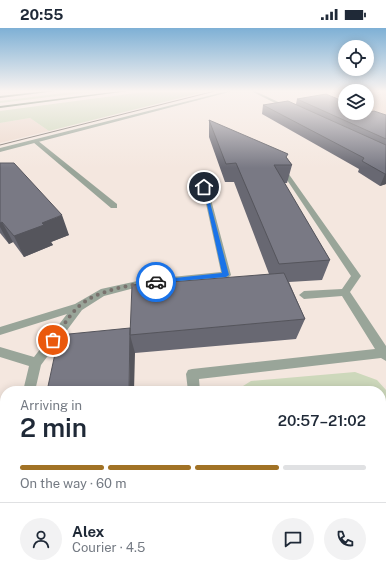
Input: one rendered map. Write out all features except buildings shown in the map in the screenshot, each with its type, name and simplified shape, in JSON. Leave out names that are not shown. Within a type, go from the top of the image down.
[{"type":"street","points":[[0,150],[130,117]]},
{"type":"street","points":[[35,141],[114,206]]},
{"type":"street","points":[[0,331],[78,307],[101,293],[142,283],[226,275],[201,173]]},
{"type":"street","points":[[286,174],[356,276],[345,292]]},
{"type":"street","points":[[304,295],[345,292]]},
{"type":"street","points":[[193,386],[192,374],[385,354],[345,292]]},
{"type":"street","points":[[30,386],[36,363],[78,307]]},
{"type":"street","points":[[0,352],[36,363]]},
{"type":"shaded area","points":[[319,117],[338,117],[338,120],[362,120],[337,125]]},
{"type":"shaded area","points":[[30,118],[49,131],[0,143],[0,123]]},
{"type":"green space","points":[[0,117],[105,117],[49,131],[30,118],[0,123]]},
{"type":"green space","points":[[355,372],[377,380],[382,386],[243,386],[251,381]]},
{"type":"tram line","points":[[0,145],[112,117]]},
{"type":"way so far","points":[[53,340],[78,307],[101,293],[142,283],[156,282]]},
{"type":"route","points":[[156,282],[226,275],[204,187]]}]
